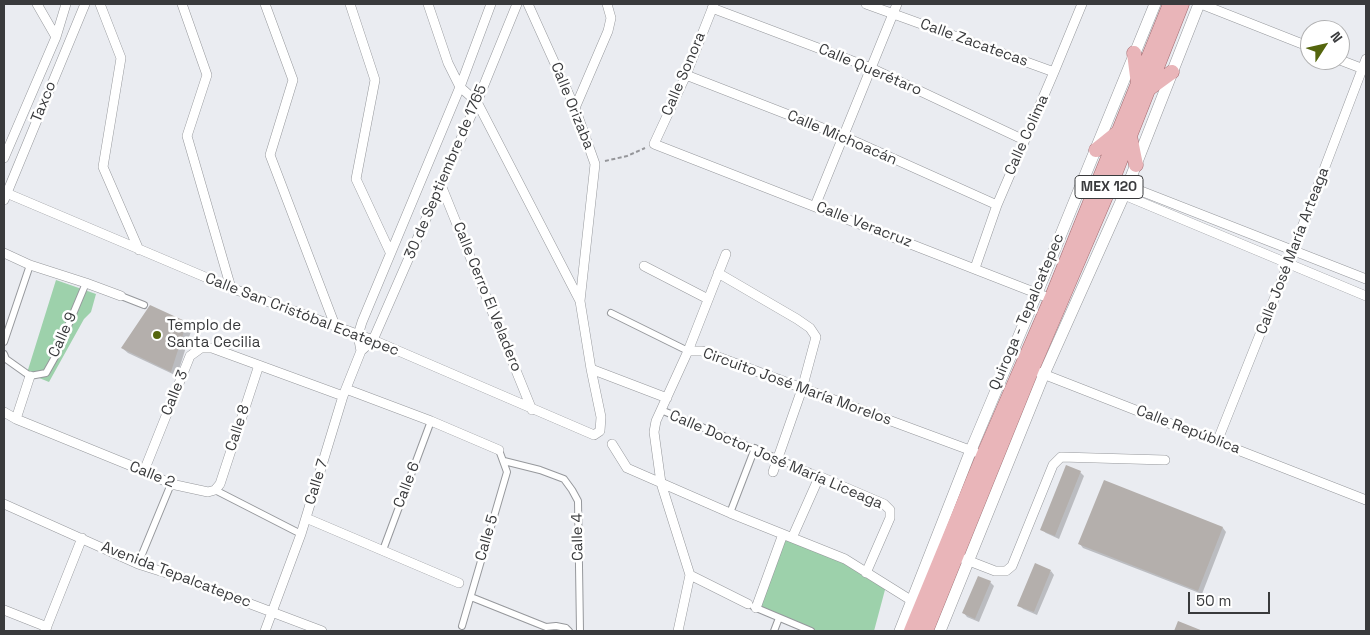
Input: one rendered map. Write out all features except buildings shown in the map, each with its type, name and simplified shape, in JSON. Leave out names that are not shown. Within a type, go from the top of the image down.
[{"type":"main road","name":"Quiroga - Tepalcatepec","points":[[1143,88],[1170,4]]},
{"type":"main road","name":"Quiroga - Tepalcatepec","points":[[912,631],[917,604],[951,553],[1033,370],[1056,301],[1124,133],[1182,4]]},
{"type":"main road","points":[[1134,53],[1143,88],[1172,72]]},
{"type":"main road","points":[[1096,150],[1124,133],[1136,165]]},
{"type":"main road","name":"Quiroga - Tepalcatepec","points":[[926,631],[951,553],[977,453],[1033,370]]},
{"type":"street","points":[[37,4],[56,37]]},
{"type":"street","points":[[67,4],[84,6]]},
{"type":"street","name":"Taxco","points":[[4,158],[56,37],[67,4]]},
{"type":"street","points":[[100,4],[121,58],[103,167],[139,250]]},
{"type":"street","points":[[182,4],[207,75],[187,136],[231,288]]},
{"type":"street","points":[[265,4],[293,80],[270,155],[336,328]]},
{"type":"street","points":[[350,4],[375,80],[356,179],[390,252]]},
{"type":"street","points":[[428,4],[448,63],[460,87],[477,102],[580,301],[591,369],[667,398]]},
{"type":"street","name":"30 de Septiembre de 1765","points":[[358,335],[390,252],[460,87],[491,4]]},
{"type":"street","name":"30 de Septiembre de 1765","points":[[373,340],[477,102],[517,4]]},
{"type":"street","name":"Calle Orizaba","points":[[528,4],[575,108],[594,164],[580,301]]},
{"type":"street","points":[[575,108],[608,31],[611,18],[607,4]]},
{"type":"street","name":"Calle Zacatecas","points":[[866,4],[1054,72]]},
{"type":"street","points":[[815,206],[897,4]]},
{"type":"street","points":[[977,453],[1009,361],[1154,4]]},
{"type":"street","points":[[1033,370],[1073,308],[1126,191],[1200,4],[1300,44]]},
{"type":"street","name":"Calle Colima","points":[[975,268],[997,205],[1054,72],[1079,5]]},
{"type":"street","name":"Taxco","points":[[5,195],[84,6]]},
{"type":"street","name":"Calle Querétaro","points":[[713,6],[871,68],[1024,140]]},
{"type":"street","name":"Calle Sonora","points":[[654,144],[686,75],[713,6]]},
{"type":"street","name":"Calle José María Arteaga","points":[[1216,442],[1288,264],[1364,69],[1366,59]]},
{"type":"street","points":[[1350,64],[1364,69]]},
{"type":"street","name":"Calle Michoacán","points":[[686,75],[843,136],[997,205]]},
{"type":"street","name":"Calle Veracruz","points":[[654,144],[975,268],[1073,308]]},
{"type":"street","name":"Calle Cerro El Veladero","points":[[441,185],[532,410]]},
{"type":"street","points":[[1126,191],[1293,251],[1366,280]]},
{"type":"street","points":[[1126,191],[1288,264],[1366,296]]},
{"type":"street","name":"Calle San Cristóbal Ecatepec","points":[[5,195],[231,288],[373,340],[532,410],[594,435],[600,431],[601,417],[591,369]]},
{"type":"street","points":[[4,253],[30,265],[86,283],[144,305]]},
{"type":"street","points":[[611,313],[688,350],[726,254]]},
{"type":"street","points":[[4,342],[30,265]]},
{"type":"street","points":[[644,266],[708,299]]},
{"type":"street","points":[[718,273],[797,319],[810,328],[816,337],[802,389],[773,472]]},
{"type":"street","name":"Calle 9","points":[[30,376],[46,373],[55,357],[86,283]]},
{"type":"street","points":[[358,335],[361,351]]},
{"type":"street","name":"Calle 7","points":[[265,631],[301,534],[345,393],[361,351],[373,340]]},
{"type":"street","name":"Calle 3","points":[[144,471],[190,356],[201,348],[212,348],[431,421],[499,450]]},
{"type":"street","name":"Circuito José María Morelos","points":[[678,631],[690,575],[661,483],[654,432],[661,410],[688,350],[702,351],[977,453]]},
{"type":"street","points":[[4,354],[6,359],[30,376],[16,419]]},
{"type":"street","name":"Calle República","points":[[1009,361],[1366,500]]},
{"type":"street","name":"Calle 8","points":[[215,490],[220,484],[259,365]]},
{"type":"street","name":"Calle Doctor José María Liceaga","points":[[661,410],[884,504],[890,510],[890,518],[866,573]]},
{"type":"street","name":"Calle 2","points":[[4,412],[16,419],[144,471],[171,484],[208,492],[215,490],[301,534]]},
{"type":"street","name":"Calle 6","points":[[383,550],[431,421]]},
{"type":"street","points":[[612,444],[627,468],[730,513],[845,559],[917,604],[900,631]]},
{"type":"street","points":[[730,513],[755,448]]},
{"type":"street","name":"Calle 5","points":[[462,626],[507,472],[499,450]]},
{"type":"street","points":[[940,631],[951,553],[994,571],[1006,571],[1012,566],[1053,465],[1061,457],[1164,460]]},
{"type":"street","name":"Calle 4","points":[[504,461],[540,470],[564,479],[578,501],[580,631]]},
{"type":"street","points":[[752,606],[821,477]]},
{"type":"street","points":[[138,564],[171,484]]},
{"type":"street","name":"Avenida Tepalcatepec","points":[[4,504],[138,564],[179,577],[322,631]]},
{"type":"street","points":[[306,518],[459,583]]},
{"type":"street","points":[[4,610],[46,629],[82,538]]},
{"type":"street","points":[[690,575],[752,606],[810,631]]},
{"type":"street","points":[[471,597],[546,627],[556,626],[566,628],[569,631]]},
{"type":"street","points":[[774,631],[779,618]]},
{"type":"path","points":[[594,164],[628,156],[654,144]]},
{"type":"green space","points":[[56,280],[96,294],[91,312],[84,319],[49,382],[27,373]]},
{"type":"green space","points":[[784,535],[845,560],[886,586],[874,631],[815,631],[757,607]]},
{"type":"place","name":"Templo de Santa Cecilia","points":[[157,335]]}]
